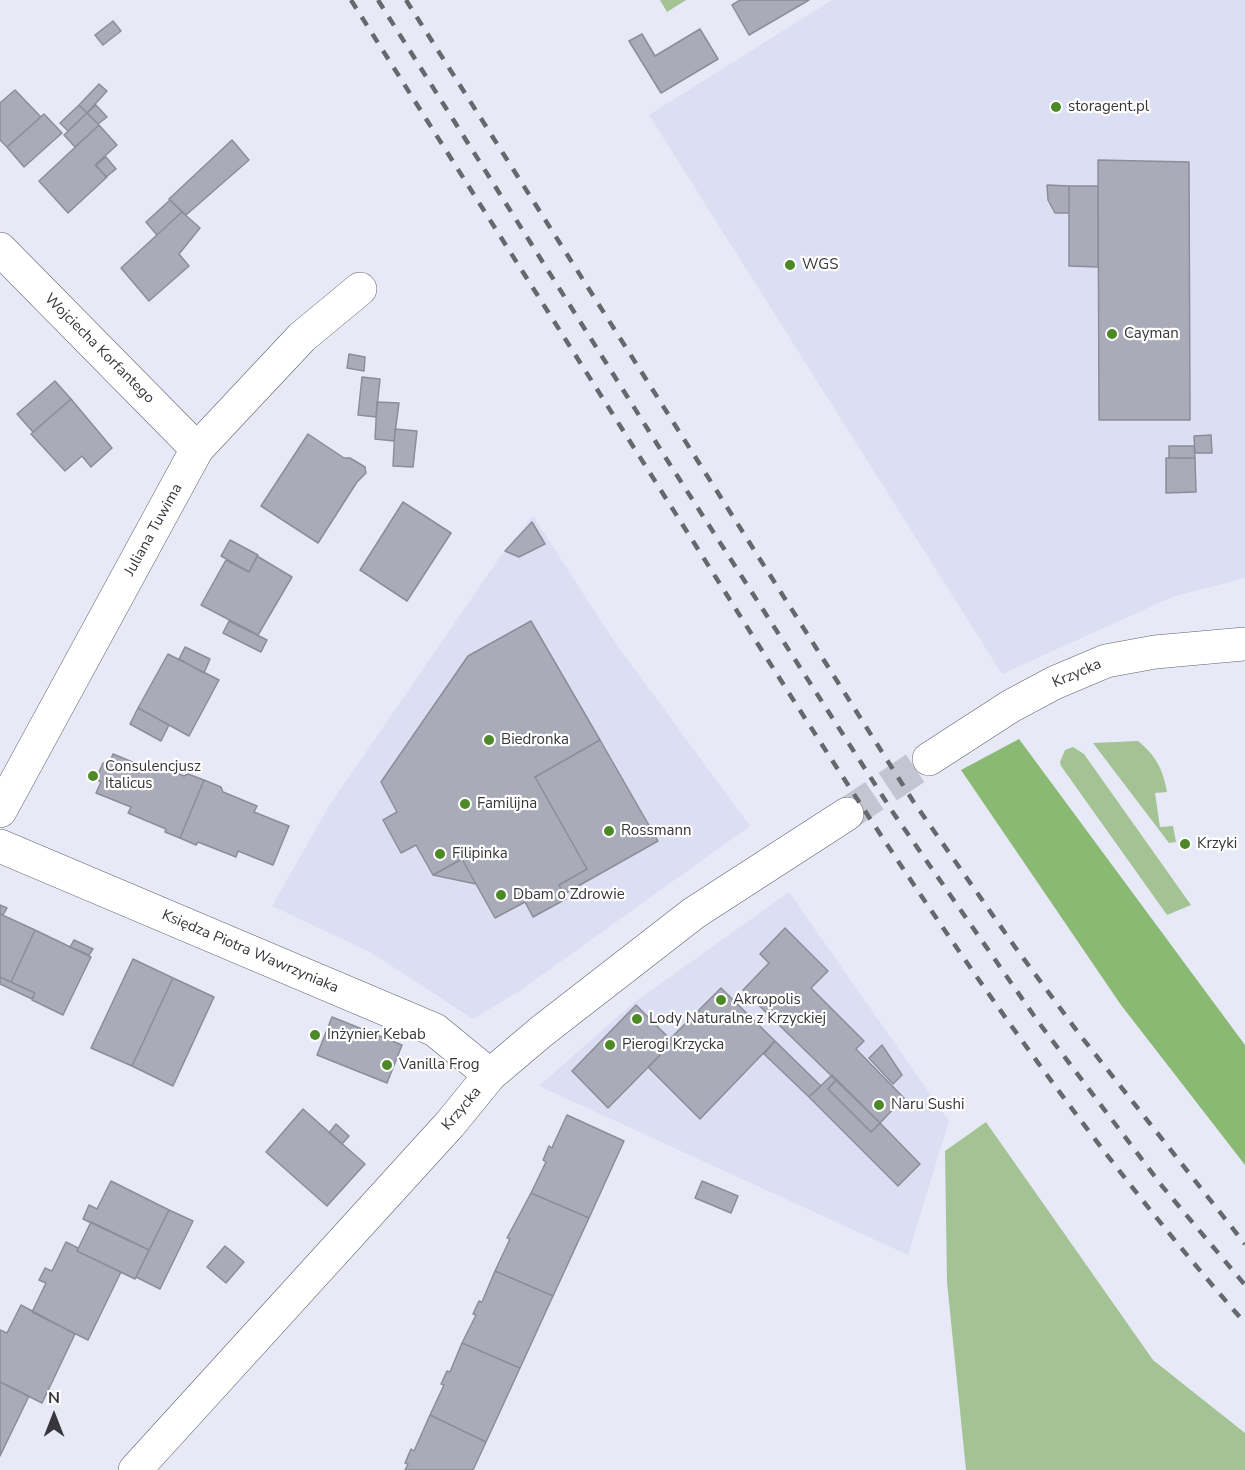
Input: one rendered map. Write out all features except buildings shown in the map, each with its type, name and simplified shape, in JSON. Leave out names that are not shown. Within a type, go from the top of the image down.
[{"type":"street","name":"Wojciecha Korfantego","points":[[0,249],[197,449]]},
{"type":"street","name":"Juliana Tuwima","points":[[0,811],[197,449],[302,337],[360,289]]},
{"type":"street","name":"Krzycka","points":[[929,759],[1011,706],[1054,683],[1106,661],[1155,652],[1245,644]]},
{"type":"street","name":"Krzycka","points":[[135,1470],[450,1124],[490,1075],[532,1038],[694,913],[847,814]]},
{"type":"street","name":"Księdza Piotra Wawrzyniaka","points":[[0,846],[435,1030],[490,1075]]},
{"type":"shaded area","points":[[832,0],[1245,0],[1245,578],[1172,597],[1002,674],[649,115]]},
{"type":"shaded area","points":[[533,516],[616,644],[750,826],[521,990],[473,1019],[370,952],[272,906],[329,806],[502,554]]},
{"type":"shaded area","points":[[789,892],[949,1121],[908,1255],[539,1086],[632,1004]]},
{"type":"green space","points":[[660,0],[686,0],[667,12]]},
{"type":"green space","points":[[1019,739],[1245,1045],[1245,1165],[1121,1005],[961,770]]},
{"type":"green space","points":[[1138,741],[1150,752],[1161,770],[1167,792],[1155,793],[1160,827],[1173,826],[1176,842],[1169,843],[1093,743]]},
{"type":"green space","points":[[1073,747],[1084,754],[1191,905],[1167,915],[1061,766],[1060,762],[1065,750]]},
{"type":"green space","points":[[986,1122],[1153,1360],[1245,1433],[1245,1470],[966,1470],[947,1282],[945,1151]]},
{"type":"tunnel","points":[[847,814],[929,759]]},
{"type":"railway","points":[[351,0],[781,680],[904,870],[1033,1056],[1101,1147],[1245,1323]]},
{"type":"railway","points":[[378,0],[669,463],[894,814],[1039,1023],[1162,1186],[1245,1285]]},
{"type":"railway","points":[[406,0],[913,801],[1080,1035],[1245,1244]]},
{"type":"place","name":"storagent.pl","points":[[1056,107]]},
{"type":"place","name":"WGS","points":[[790,265]]},
{"type":"place","name":"Cayman","points":[[1112,334]]},
{"type":"place","name":"Biedronka","points":[[489,740]]},
{"type":"place","name":"Consulencjusz Italicus","points":[[93,776]]},
{"type":"place","name":"Familijna","points":[[465,804]]},
{"type":"place","name":"Rossmann","points":[[609,831]]},
{"type":"place","name":"Krzyki","points":[[1185,844]]},
{"type":"place","name":"Filipinka","points":[[440,854]]},
{"type":"place","name":"Dbam o Zdrowie","points":[[501,895]]},
{"type":"place","name":"Akrωpolis","points":[[721,1000]]},
{"type":"place","name":"Lody Naturalne z Krzyckiej","points":[[637,1019]]},
{"type":"place","name":"Inżynier Kebab","points":[[315,1035]]},
{"type":"place","name":"Pierogi Krzycka","points":[[610,1045]]},
{"type":"place","name":"Vanilla Frog","points":[[387,1065]]},
{"type":"place","name":"Naru Sushi","points":[[879,1105]]}]
